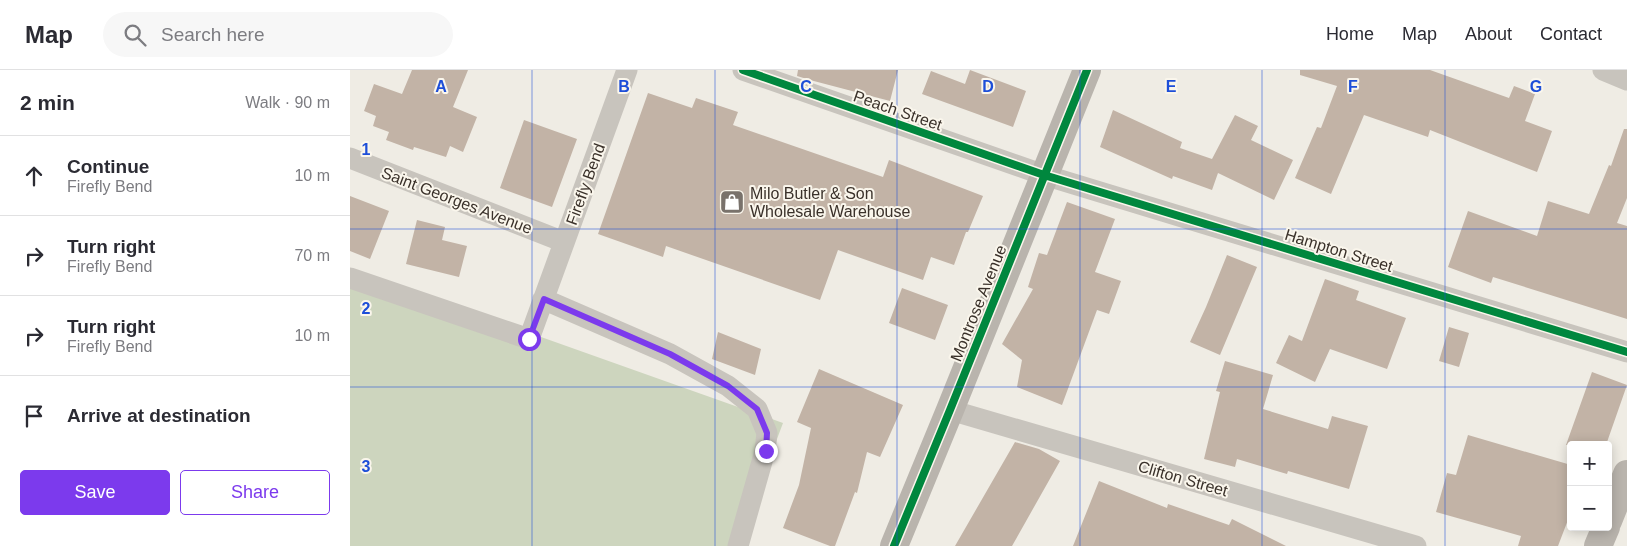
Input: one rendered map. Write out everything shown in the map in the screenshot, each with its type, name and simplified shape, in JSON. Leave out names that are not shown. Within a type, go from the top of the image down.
[{"type":"street","name":"Firefly Bend","points":[[350,278],[529,339],[627,70]]},
{"type":"street","name":"Peach Street","points":[[743,70],[1044,175]]},
{"type":"street","name":"Montrose Avenue","points":[[894,546],[1087,70]]},
{"type":"street","points":[[1603,70],[1627,80]]},
{"type":"street","name":"Saint Georges Avenue","points":[[350,158],[564,242]]},
{"type":"street","name":"Hampton Street","points":[[1044,175],[1627,352]]},
{"type":"street","points":[[544,299],[670,354],[728,386],[757,409],[767,433],[766,451],[738,546]]},
{"type":"street","name":"Clifton Street","points":[[950,410],[1416,546]]},
{"type":"street","points":[[1612,511],[1627,474]]},
{"type":"street","points":[[1598,546],[1604,531]]},
{"type":"green space","points":[[350,269],[783,423],[737,546],[350,546]]},
{"type":"building","points":[[412,70],[468,70],[453,107],[477,117],[463,152],[450,146],[446,157],[414,147],[413,150],[386,140],[389,132],[373,126],[376,116],[364,111],[374,84],[402,94]]},
{"type":"building","points":[[798,70],[898,70],[890,101],[797,76]]},
{"type":"building","points":[[970,70],[1026,91],[1013,127],[922,94],[931,71],[965,84]]},
{"type":"building","points":[[1300,70],[1430,70],[1509,98],[1514,86],[1535,94],[1525,121],[1552,131],[1537,172],[1430,130],[1428,137],[1364,115],[1331,194],[1295,178],[1317,127],[1321,128],[1337,86],[1300,75]]},
{"type":"building","name":"Milo Butler & Son Wholesale Warehouse","points":[[648,93],[692,108],[696,98],[738,112],[733,125],[883,177],[889,160],[983,196],[968,232],[966,232],[954,265],[931,257],[923,280],[838,250],[820,300],[666,246],[663,257],[598,234]]},
{"type":"building","points":[[1113,110],[1182,142],[1180,148],[1212,159],[1235,115],[1258,126],[1251,140],[1293,160],[1274,200],[1218,173],[1212,190],[1173,176],[1172,179],[1100,147]]},
{"type":"building","points":[[524,120],[577,139],[552,207],[500,188]]},
{"type":"building","points":[[1624,129],[1627,129],[1627,198],[1617,223],[1627,226],[1627,319],[1493,277],[1491,283],[1448,267],[1468,211],[1537,236],[1548,201],[1589,214],[1609,165],[1611,166]]},
{"type":"building","points":[[350,196],[389,211],[370,259],[350,251]]},
{"type":"building","points":[[1067,202],[1115,219],[1095,272],[1121,281],[1109,314],[1097,310],[1062,405],[1017,387],[1022,360],[1002,344],[1033,289],[1028,287],[1039,253],[1047,255]]},
{"type":"building","points":[[417,220],[445,227],[442,240],[467,246],[459,277],[406,264]]},
{"type":"building","points":[[1227,255],[1257,267],[1220,355],[1190,342]]},
{"type":"building","points":[[1325,279],[1359,291],[1356,300],[1406,318],[1387,369],[1330,349],[1315,382],[1276,363],[1289,335],[1302,341]]},
{"type":"building","points":[[902,288],[948,305],[935,340],[889,323]]},
{"type":"building","points":[[1449,327],[1469,333],[1459,367],[1439,361]]},
{"type":"building","points":[[718,332],[761,349],[755,375],[712,359]]},
{"type":"building","points":[[1225,361],[1273,375],[1263,409],[1328,429],[1332,416],[1368,426],[1349,489],[1288,471],[1287,474],[1237,459],[1235,467],[1204,459],[1220,392],[1216,391]]},
{"type":"building","points":[[819,369],[903,405],[880,457],[867,452],[857,493],[855,492],[835,546],[830,546],[783,528],[799,485],[811,428],[797,422]]},
{"type":"building","points":[[1592,372],[1627,385],[1607,441],[1567,441]]},
{"type":"building","points":[[1468,435],[1567,464],[1567,522],[1558,546],[1518,546],[1521,536],[1436,512],[1447,473],[1456,475]]},
{"type":"building","points":[[1015,442],[1039,449],[1060,461],[1012,546],[955,546]]},
{"type":"building","points":[[1099,481],[1167,508],[1168,504],[1229,525],[1232,519],[1286,546],[1073,546]]},
{"type":"cycle path","points":[[743,70],[1044,175],[1627,352]]},
{"type":"cycle path","points":[[894,546],[1087,70]]},
{"type":"place","name":"Milo Butler & Son Wholesale Warehouse","points":[[732,202]]},
{"type":"route","points":[[529,339],[544,299],[670,354],[728,386],[757,409],[767,433],[766,451]]}]
